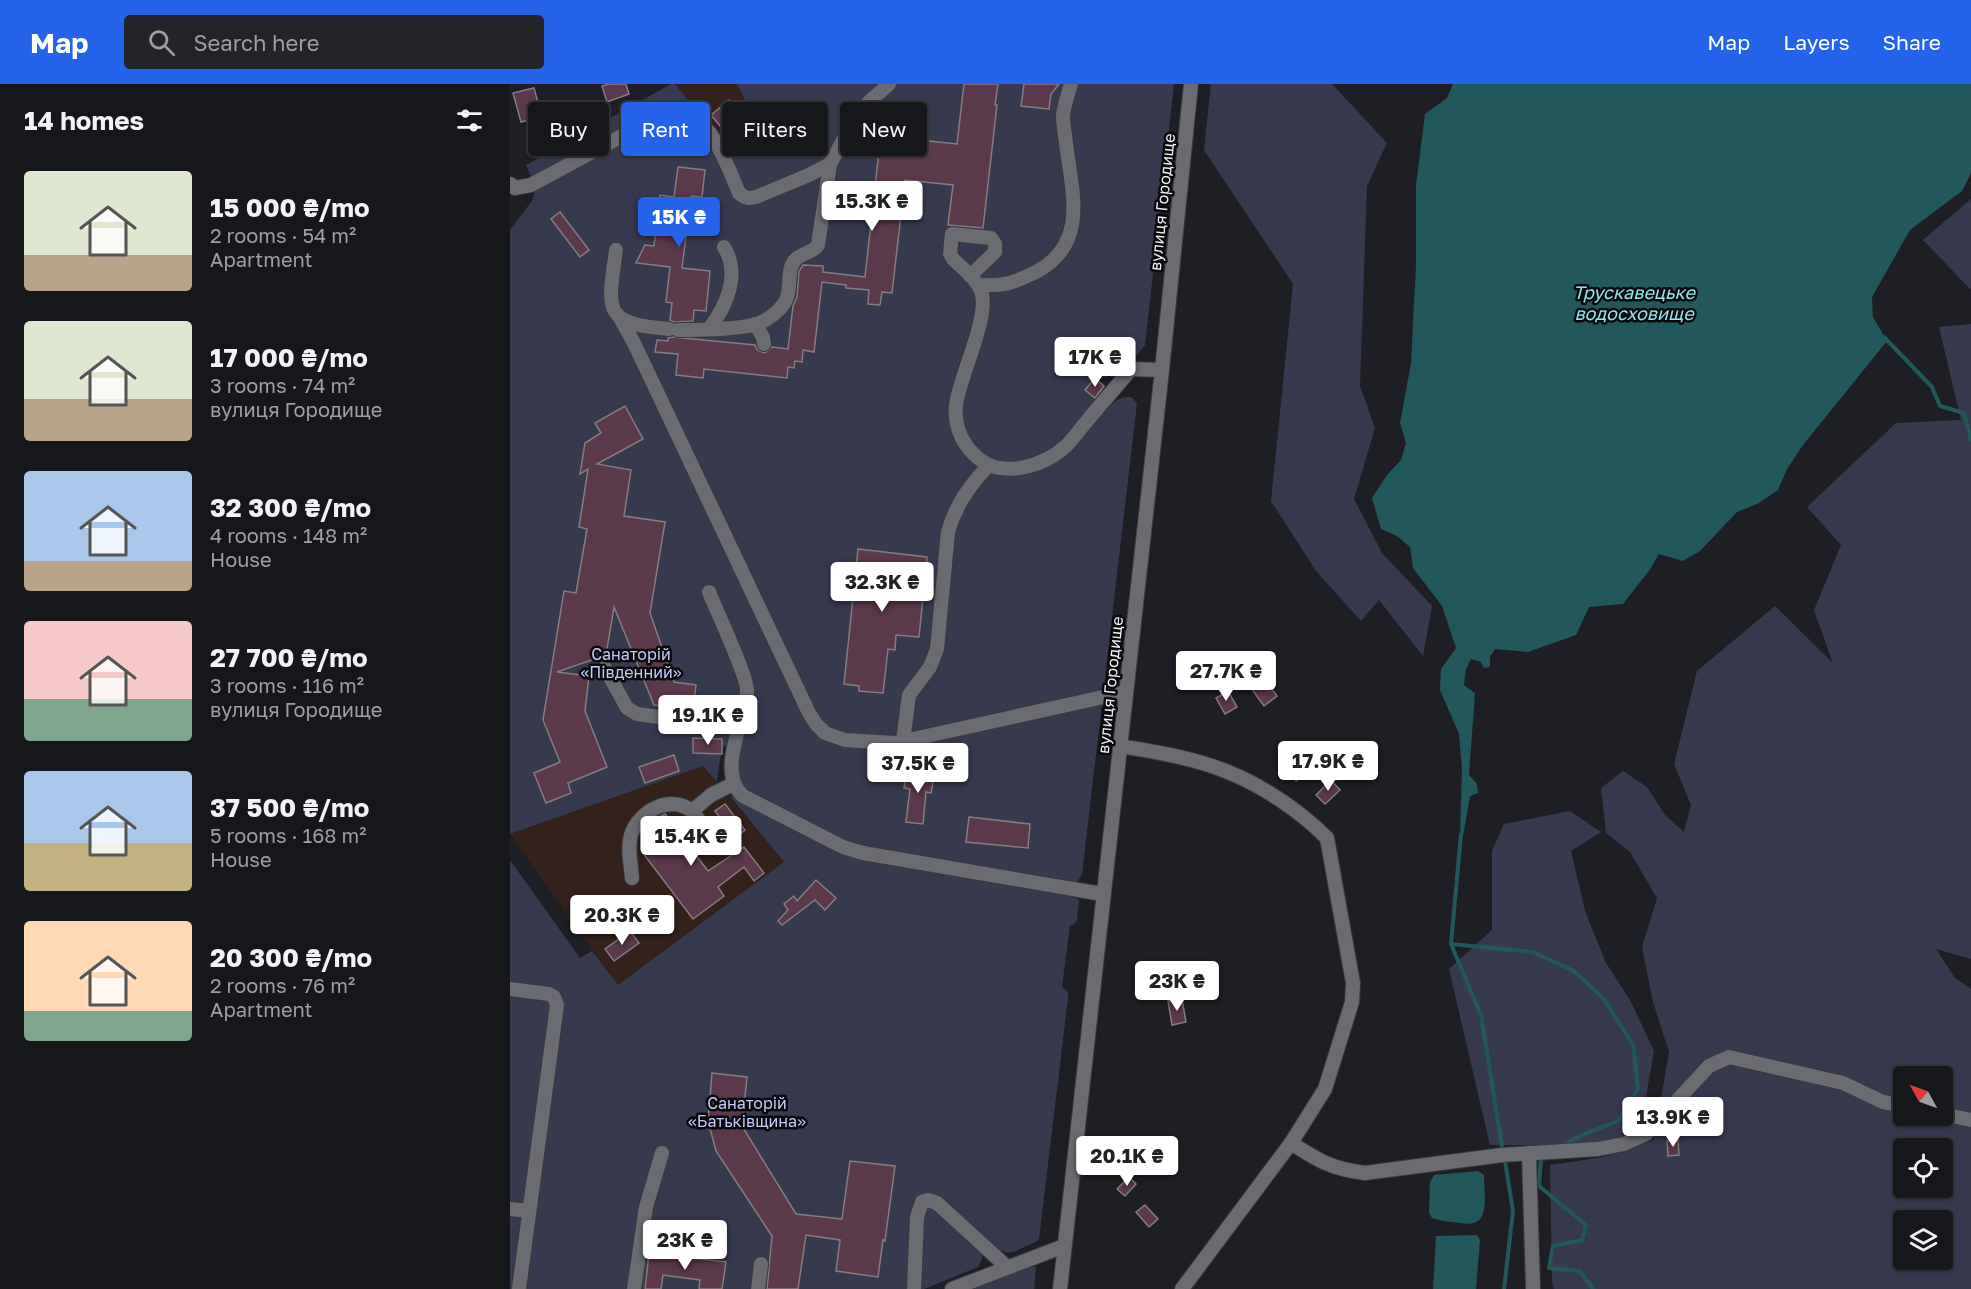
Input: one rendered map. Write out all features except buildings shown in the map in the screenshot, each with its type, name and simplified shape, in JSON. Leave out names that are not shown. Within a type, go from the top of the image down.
[{"type":"street","points":[[620,318],[635,325],[674,329],[709,329],[755,324],[772,316],[788,295],[793,263],[796,259],[812,252],[818,245],[830,164],[855,119],[869,102],[889,84]]},
{"type":"street","points":[[1071,84],[1063,117],[1073,205],[1069,240],[1059,255],[1047,266],[1021,279],[1003,286],[974,281],[982,294],[982,316],[960,389],[956,419],[960,434],[969,450],[989,465],[998,468],[1020,468],[1033,465],[1066,446],[1131,369],[1162,370]]},
{"type":"street","name":"вулиця Городище","points":[[1060,1289],[1102,894],[1162,370],[1191,84]]},
{"type":"street","points":[[510,184],[515,188],[531,185],[668,111],[677,109],[687,112],[706,128],[721,148],[739,193],[749,199],[830,164]]},
{"type":"street","points":[[709,329],[722,309],[732,278],[731,265],[724,247]]},
{"type":"street","points":[[616,250],[610,302],[614,312],[634,343],[816,724],[825,734],[845,740],[903,741],[1126,692]]},
{"type":"street","points":[[755,324],[763,337],[764,344]]},
{"type":"street","points":[[903,741],[909,695],[930,667],[937,649],[948,532],[953,515],[961,498],[989,465]]},
{"type":"street","points":[[709,592],[747,685],[731,768],[733,784],[743,796],[853,850],[898,860],[1102,894]]},
{"type":"street","points":[[605,668],[627,708],[637,714],[739,728]]},
{"type":"street","points":[[1120,746],[1196,761],[1229,772],[1268,793],[1314,825],[1327,838],[1353,983],[1352,1002],[1325,1089],[1291,1143],[1182,1289]]},
{"type":"street","points":[[692,811],[711,795],[733,784]]},
{"type":"street","points":[[633,878],[629,847],[632,834],[638,821],[656,807],[686,806],[720,848]]},
{"type":"street","points":[[510,989],[549,994],[554,997],[557,1005],[519,1289]]},
{"type":"street","points":[[1291,1143],[1324,1164],[1344,1171],[1365,1173],[1490,1156],[1598,1149],[1624,1144],[1646,1134],[1709,1066],[1729,1058],[1844,1083],[1883,1102],[1893,1104]]},
{"type":"street","points":[[1953,1116],[1971,1120]]},
{"type":"street","points":[[634,1289],[646,1207],[662,1153]]},
{"type":"street","points":[[1529,1153],[1533,1289]]},
{"type":"street","points":[[914,1289],[917,1217],[922,1202],[928,1200],[937,1203],[1007,1267]]},
{"type":"street","points":[[510,1209],[529,1211]]},
{"type":"street","points":[[952,1289],[1064,1246]]},
{"type":"street","points":[[758,1289],[761,1264]]},
{"type":"shaded area","points":[[675,84],[797,84],[775,102],[722,102],[722,144],[710,128],[710,102],[689,102]]},
{"type":"shaded area","points":[[703,766],[784,862],[618,986],[510,834]]},
{"type":"green space","points":[[675,84],[689,102],[639,102]]},
{"type":"green space","name":"Санаторій «Південний»","points":[[737,84],[1174,84],[1145,345],[1119,378],[1108,376],[1098,381],[1105,387],[1102,390],[1106,393],[1099,401],[1104,413],[1115,401],[1122,398],[1131,397],[1137,403],[1104,686],[1096,692],[1102,703],[1082,874],[1078,881],[1074,883],[865,847],[847,841],[747,790],[738,774],[740,747],[722,746],[717,782],[703,766],[510,834],[510,230],[532,201],[536,187],[526,165],[542,156],[609,156],[609,119],[621,112],[621,156],[710,156],[710,128],[722,144],[722,156],[828,156],[828,102],[746,102]]},
{"type":"green space","points":[[1211,84],[1332,84],[1387,143],[1367,186],[1360,386],[1375,428],[1354,499],[1382,553],[1432,606],[1423,656],[1379,600],[1361,621],[1316,571],[1271,501],[1293,284],[1204,150]]},
{"type":"green space","points":[[1971,199],[1971,290],[1923,240]]},
{"type":"green space","points":[[1971,324],[1971,959],[1936,949],[1955,978],[1971,989],[1971,1289],[1554,1289],[1550,1165],[1604,1157],[1654,1140],[1669,1052],[1653,1002],[1642,947],[1657,898],[1630,852],[1606,833],[1601,788],[1623,771],[1647,787],[1665,815],[1684,832],[1691,805],[1674,764],[1697,671],[1775,606],[1833,663],[1814,610],[1841,545],[1807,507],[1896,423],[1961,420],[1939,327]]},
{"type":"green space","name":"Санаторій «Батьківщина»","points":[[729,795],[831,848],[1050,892],[1079,900],[1077,921],[1070,925],[1062,987],[1068,992],[1068,998],[1037,1241],[1014,1252],[1007,1253],[997,1249],[982,1253],[978,1267],[924,1289],[510,1289],[510,860],[580,958],[592,951],[618,985],[784,862]]},
{"type":"green space","points":[[1570,811],[1601,832],[1571,851],[1585,911],[1606,963],[1630,1000],[1654,1051],[1644,1108],[1617,1145],[1490,1145],[1449,969],[1492,930],[1492,851],[1504,824]]},
{"type":"green space","points":[[1027,1266],[1036,1267],[1034,1289],[969,1289]]},
{"type":"water","name":"Трускавецьке водосховище","points":[[1453,84],[1971,84],[1971,173],[1962,191],[1910,230],[1872,297],[1873,317],[1887,341],[1803,445],[1787,469],[1778,490],[1759,503],[1737,512],[1700,551],[1683,561],[1659,554],[1623,604],[1589,607],[1576,635],[1528,652],[1495,649],[1490,657],[1490,667],[1484,668],[1481,662],[1471,659],[1466,669],[1464,685],[1475,693],[1469,775],[1477,784],[1478,793],[1470,796],[1463,836],[1460,838],[1462,769],[1459,734],[1440,690],[1441,669],[1456,648],[1442,606],[1413,568],[1410,547],[1397,536],[1381,529],[1372,498],[1387,475],[1401,460],[1406,443],[1400,423],[1411,363],[1416,265],[1416,185],[1425,114],[1447,98]]},
{"type":"water","points":[[1478,1171],[1484,1175],[1485,1201],[1482,1216],[1478,1221],[1471,1224],[1432,1218],[1429,1213],[1430,1182],[1434,1175]]},
{"type":"water","points":[[1477,1235],[1480,1240],[1476,1289],[1433,1289],[1436,1236]]},
{"type":"waterway","points":[[1884,337],[1932,387],[1940,406],[1964,413],[1971,440]]},
{"type":"waterway","points":[[1461,834],[1451,944],[1481,1015],[1502,1146]]},
{"type":"waterway","points":[[1451,944],[1533,952],[1574,971],[1604,999],[1633,1045],[1638,1089],[1618,1121],[1561,1146]]},
{"type":"waterway","points":[[1542,1157],[1539,1186],[1586,1225],[1582,1240],[1553,1246],[1549,1268],[1580,1271],[1593,1289]]},
{"type":"waterway","points":[[1504,1289],[1513,1211],[1505,1161]]}]
